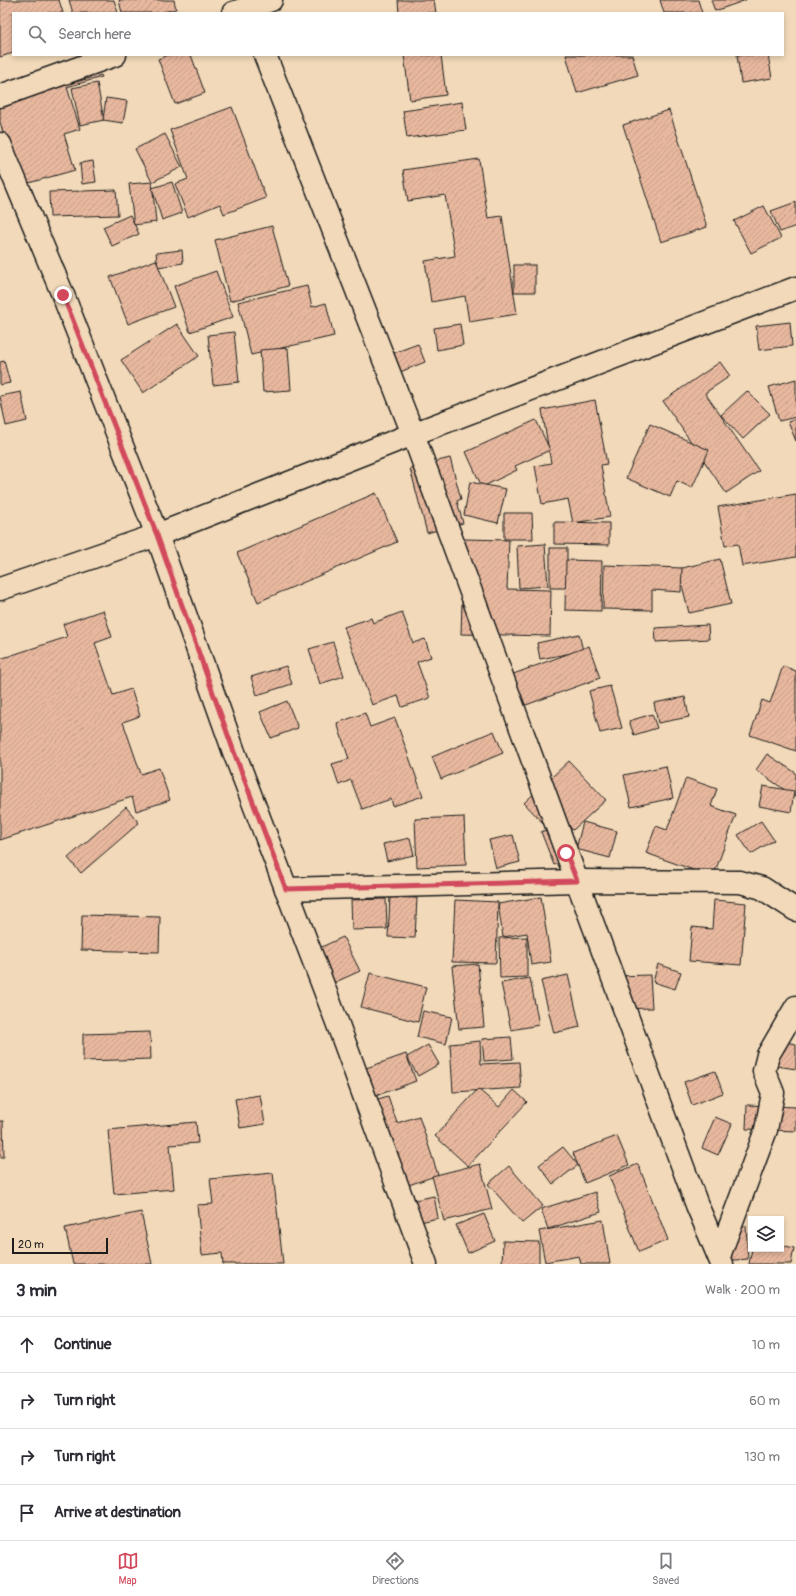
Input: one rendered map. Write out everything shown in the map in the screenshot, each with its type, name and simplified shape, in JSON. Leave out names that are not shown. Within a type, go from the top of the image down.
[{"type":"street","points":[[243,9],[271,0]]},
{"type":"street","points":[[0,96],[112,56]]},
{"type":"street","points":[[265,56],[414,434],[697,1205],[721,1260]]},
{"type":"street","points":[[0,144],[63,295],[157,535],[234,752],[337,1022],[426,1264]]},
{"type":"street","points":[[0,589],[157,535],[414,434],[796,288]]},
{"type":"street","points":[[286,889],[577,881],[740,882],[762,888],[796,910]]},
{"type":"street","points":[[721,1260],[766,1130],[773,1093],[764,1071],[768,1055],[796,1007]]},
{"type":"building","points":[[0,0],[59,0],[63,12],[12,12],[12,53],[0,57]]},
{"type":"building","points":[[69,0],[114,0],[118,12],[73,12]]},
{"type":"building","points":[[119,0],[174,0],[176,9],[162,12],[122,12]]},
{"type":"building","points":[[398,0],[434,0],[436,12],[399,12]]},
{"type":"building","points":[[660,0],[698,0],[702,12],[664,12]]},
{"type":"building","points":[[711,0],[746,0],[715,11]]},
{"type":"building","points":[[166,56],[191,56],[205,93],[175,104],[158,59]]},
{"type":"building","points":[[404,56],[441,56],[446,95],[410,100]]},
{"type":"building","points":[[566,56],[632,56],[638,75],[577,93]]},
{"type":"building","points":[[737,56],[768,56],[772,78],[741,83]]},
{"type":"building","points":[[101,75],[102,77],[67,87],[80,129],[64,134],[75,170],[18,186],[0,122],[0,103]]},
{"type":"building","points":[[97,83],[104,120],[80,125],[72,88]]},
{"type":"building","points":[[106,98],[127,101],[123,123],[103,120]]},
{"type":"building","points":[[462,102],[466,130],[407,138],[403,111]]},
{"type":"building","points":[[232,107],[266,198],[224,214],[220,204],[188,217],[175,184],[188,179],[170,130]]},
{"type":"building","points":[[669,110],[707,227],[661,242],[623,125]]},
{"type":"building","points":[[165,134],[182,167],[152,182],[135,149]]},
{"type":"building","points":[[479,159],[488,218],[502,216],[517,314],[469,322],[465,296],[431,302],[425,261],[455,256],[445,195],[408,201],[403,170]]},
{"type":"building","points":[[93,161],[96,182],[82,184],[80,163]]},
{"type":"building","points":[[152,182],[156,222],[134,225],[129,184]]},
{"type":"building","points":[[172,182],[182,213],[162,220],[152,188]]},
{"type":"building","points":[[116,190],[118,215],[50,217],[49,192]]},
{"type":"building","points":[[796,202],[796,226],[780,232],[771,211]]},
{"type":"building","points":[[764,206],[781,238],[751,253],[734,221]]},
{"type":"building","points":[[130,215],[139,234],[112,246],[103,227]]},
{"type":"building","points":[[272,226],[288,286],[230,301],[215,240]]},
{"type":"building","points":[[182,250],[183,263],[158,267],[156,253]]},
{"type":"building","points":[[156,260],[174,307],[128,324],[110,277]]},
{"type":"building","points":[[514,265],[535,265],[535,292],[514,292]]},
{"type":"building","points":[[216,271],[233,317],[190,332],[174,286]]},
{"type":"building","points":[[307,286],[312,307],[326,303],[334,336],[251,355],[238,302]]},
{"type":"building","points":[[790,322],[792,346],[759,350],[756,326]]},
{"type":"building","points":[[177,324],[199,356],[143,393],[121,360]]},
{"type":"building","points":[[460,324],[463,345],[437,350],[434,328]]},
{"type":"building","points":[[234,332],[239,382],[213,385],[208,335]]},
{"type":"building","points":[[418,344],[425,362],[395,374],[388,355]]},
{"type":"building","points":[[288,348],[291,390],[263,392],[260,350]]},
{"type":"building","points":[[4,361],[10,383],[0,385],[0,362]]},
{"type":"building","points":[[720,362],[730,376],[705,393],[759,471],[726,493],[663,401]]},
{"type":"building","points":[[796,379],[796,417],[779,421],[769,387]]},
{"type":"building","points":[[747,391],[770,414],[743,439],[721,415]]},
{"type":"building","points":[[21,392],[27,421],[6,426],[0,396]]},
{"type":"building","points":[[595,400],[607,464],[601,465],[610,517],[573,523],[568,499],[542,504],[535,466],[551,463],[542,410]]},
{"type":"building","points":[[796,419],[796,441],[788,422]]},
{"type":"building","points":[[536,420],[550,450],[515,466],[517,470],[482,487],[466,452]]},
{"type":"building","points":[[650,424],[709,450],[692,488],[677,481],[670,497],[626,478]]},
{"type":"building","points":[[450,458],[461,499],[457,501],[463,523],[427,533],[410,468]]},
{"type":"building","points":[[470,482],[506,489],[498,523],[464,515]]},
{"type":"building","points":[[376,493],[397,542],[258,602],[237,553]]},
{"type":"building","points":[[796,494],[796,557],[742,566],[738,544],[725,546],[718,507]]},
{"type":"building","points":[[504,513],[532,513],[533,539],[504,539]]},
{"type":"building","points":[[554,522],[609,523],[609,545],[554,544]]},
{"type":"building","points":[[464,539],[509,540],[507,589],[551,590],[550,636],[461,634]]},
{"type":"building","points":[[545,544],[548,586],[519,588],[517,546]]},
{"type":"building","points":[[550,548],[567,548],[567,588],[550,588]]},
{"type":"building","points":[[720,559],[731,604],[689,613],[678,569]]},
{"type":"building","points":[[566,560],[602,561],[601,611],[565,610]]},
{"type":"building","points":[[604,565],[682,568],[681,592],[652,590],[652,610],[603,609]]},
{"type":"building","points":[[103,610],[112,637],[95,643],[113,695],[131,689],[140,716],[123,722],[141,774],[159,768],[170,800],[136,811],[132,797],[0,840],[0,659],[67,637],[63,624]]},
{"type":"building","points":[[402,612],[413,643],[425,639],[431,657],[417,662],[430,698],[402,707],[398,696],[372,705],[344,627],[371,618],[373,623]]},
{"type":"building","points":[[708,625],[709,639],[656,642],[655,628]]},
{"type":"building","points":[[579,634],[583,651],[540,659],[537,643]]},
{"type":"building","points":[[333,642],[344,676],[320,684],[309,649]]},
{"type":"building","points":[[589,646],[600,678],[504,713],[492,682]]},
{"type":"building","points":[[286,666],[292,684],[257,695],[251,677]]},
{"type":"building","points":[[783,666],[796,671],[796,751],[750,735],[762,700],[770,703]]},
{"type":"building","points":[[610,686],[622,728],[600,733],[589,691]]},
{"type":"building","points":[[685,697],[689,717],[658,723],[654,703]]},
{"type":"building","points":[[287,701],[298,728],[271,738],[260,712]]},
{"type":"building","points":[[365,713],[370,727],[395,718],[423,796],[393,806],[391,799],[362,809],[351,780],[339,785],[332,764],[349,759],[337,723]]},
{"type":"building","points":[[652,714],[657,728],[634,735],[629,721]]},
{"type":"building","points":[[494,731],[503,753],[441,779],[432,757]]},
{"type":"building","points":[[767,754],[796,773],[795,797],[756,770]]},
{"type":"building","points":[[569,761],[606,800],[573,830],[557,814],[545,825],[524,803]]},
{"type":"building","points":[[666,766],[673,798],[631,807],[624,775]]},
{"type":"building","points":[[686,778],[717,789],[711,806],[736,815],[713,877],[646,853],[656,826],[667,830]]},
{"type":"building","points":[[763,786],[794,791],[791,812],[759,806]]},
{"type":"building","points":[[126,807],[139,823],[81,873],[68,858]]},
{"type":"building","points":[[464,817],[466,865],[417,867],[415,819]]},
{"type":"building","points":[[761,821],[774,840],[751,854],[738,835]]},
{"type":"building","points":[[583,822],[617,831],[610,858],[576,849]]},
{"type":"building","points":[[556,826],[568,860],[554,865],[541,832]]},
{"type":"building","points":[[513,835],[520,862],[496,868],[489,840]]},
{"type":"building","points":[[410,838],[414,855],[387,861],[383,844]]},
{"type":"building","points":[[390,897],[417,898],[415,938],[388,937]]},
{"type":"building","points":[[541,897],[551,962],[531,965],[527,933],[503,937],[498,904]]},
{"type":"building","points":[[386,899],[387,929],[352,930],[351,900]]},
{"type":"building","points":[[455,900],[498,902],[496,963],[452,962]]},
{"type":"building","points":[[714,900],[746,903],[741,965],[689,961],[692,927],[712,929]]},
{"type":"building","points":[[82,915],[160,917],[159,952],[81,950]]},
{"type":"building","points":[[343,937],[360,971],[329,985],[313,951]]},
{"type":"building","points":[[527,937],[527,977],[500,978],[499,938]]},
{"type":"building","points":[[478,964],[484,1027],[459,1029],[452,966]]},
{"type":"building","points":[[658,964],[681,972],[675,989],[653,982]]},
{"type":"building","points":[[370,973],[426,987],[418,1022],[361,1007]]},
{"type":"building","points":[[568,975],[580,1027],[554,1033],[541,981]]},
{"type":"building","points":[[650,975],[652,1008],[616,1009],[615,976]]},
{"type":"building","points":[[530,978],[539,1025],[511,1030],[501,983]]},
{"type":"building","points":[[423,1011],[452,1017],[446,1044],[417,1037]]},
{"type":"building","points":[[150,1032],[151,1059],[83,1061],[83,1034]]},
{"type":"building","points":[[511,1037],[513,1059],[484,1061],[482,1039]]},
{"type":"building","points":[[768,1039],[796,1044],[796,1069],[764,1064]]},
{"type":"building","points":[[480,1041],[481,1064],[519,1062],[521,1088],[453,1092],[450,1044]]},
{"type":"building","points":[[428,1045],[439,1064],[418,1076],[407,1057]]},
{"type":"building","points":[[406,1054],[416,1081],[362,1101],[352,1073]]},
{"type":"building","points":[[715,1071],[723,1093],[692,1105],[684,1082]]},
{"type":"building","points":[[478,1089],[499,1107],[514,1090],[527,1102],[468,1166],[435,1136]]},
{"type":"building","points":[[260,1095],[265,1124],[240,1128],[235,1099]]},
{"type":"building","points":[[388,1096],[397,1123],[419,1116],[438,1175],[397,1189],[368,1102]]},
{"type":"building","points":[[747,1105],[796,1107],[796,1131],[746,1129]]},
{"type":"building","points":[[715,1117],[732,1124],[718,1155],[702,1148]]},
{"type":"building","points":[[0,1121],[3,1121],[4,1157],[0,1157]]},
{"type":"building","points":[[196,1122],[198,1143],[170,1145],[174,1189],[114,1194],[108,1130]]},
{"type":"building","points":[[617,1136],[629,1165],[585,1183],[573,1153]]},
{"type":"building","points":[[563,1147],[578,1165],[553,1184],[539,1165]]},
{"type":"building","points":[[480,1164],[492,1209],[444,1221],[432,1176]]},
{"type":"building","points":[[638,1164],[668,1240],[639,1252],[609,1176]]},
{"type":"building","points":[[509,1166],[543,1206],[522,1223],[488,1184]]},
{"type":"building","points":[[273,1173],[283,1264],[223,1264],[222,1253],[202,1255],[197,1205],[213,1204],[210,1179]]},
{"type":"building","points":[[595,1192],[601,1212],[548,1229],[541,1209]]},
{"type":"building","points":[[434,1196],[438,1218],[416,1223],[410,1201]]},
{"type":"building","points":[[141,1212],[152,1264],[73,1264],[65,1228]]},
{"type":"building","points":[[484,1214],[495,1241],[468,1253],[456,1225]]},
{"type":"building","points":[[603,1220],[610,1264],[581,1264],[579,1256],[545,1262],[539,1231]]},
{"type":"building","points":[[746,1226],[748,1259],[722,1261],[719,1227]]},
{"type":"building","points":[[503,1241],[539,1242],[539,1264],[502,1264]]},
{"type":"building","points":[[784,1246],[794,1248],[791,1264],[749,1264],[751,1252],[784,1252]]},
{"type":"route","points":[[63,295],[157,535],[234,752],[286,889],[577,881],[566,853]]}]
